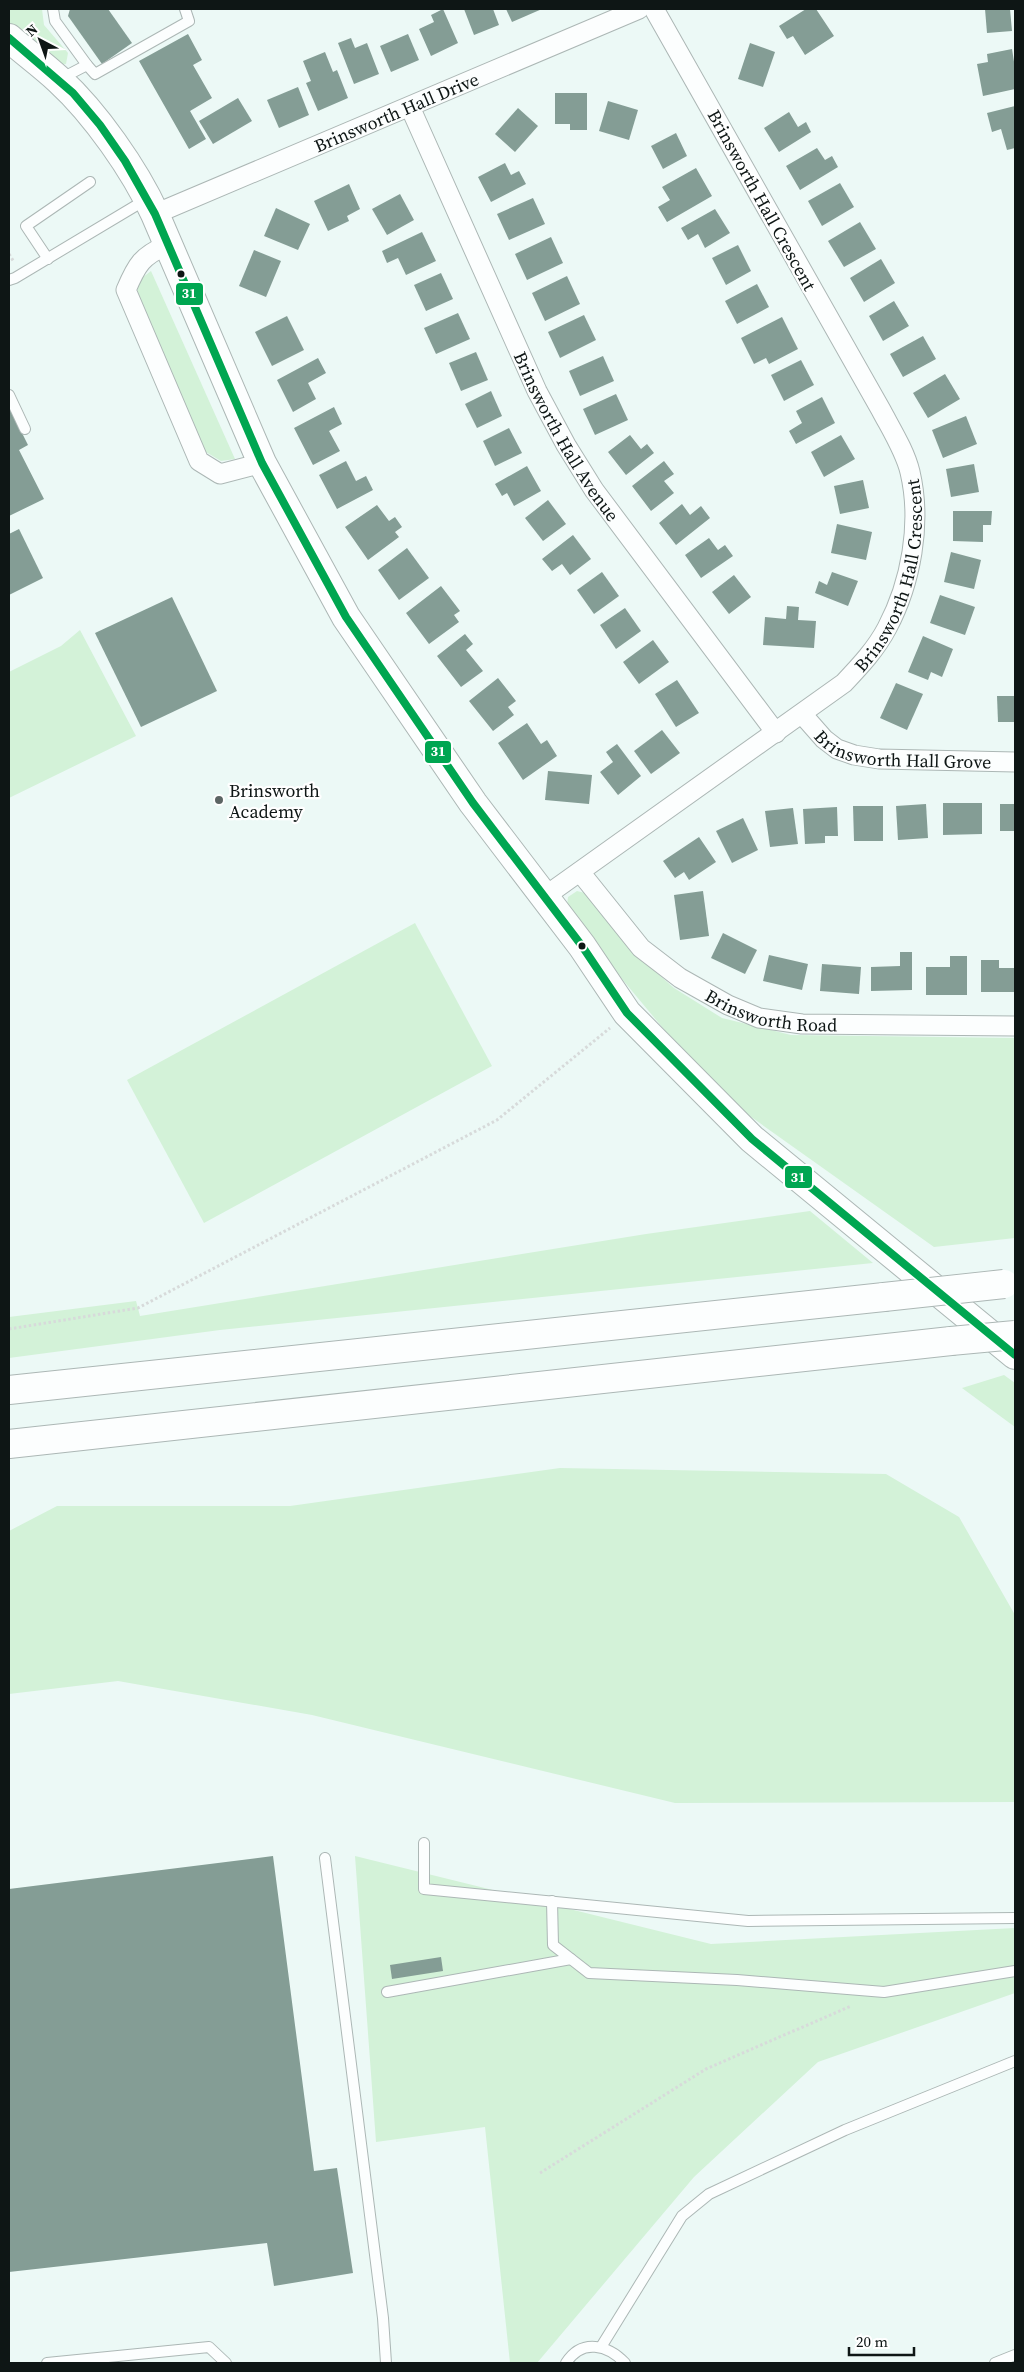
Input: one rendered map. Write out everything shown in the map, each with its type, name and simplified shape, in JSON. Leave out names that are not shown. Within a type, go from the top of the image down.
[{"type":"main road","points":[[9,38],[59,80],[86,107],[151,206],[262,463],[346,616],[473,803],[582,946],[627,1012],[752,1139],[1015,1354]]},
{"type":"main road","points":[[9,1390],[1010,1283]]},
{"type":"main road","points":[[9,1444],[1015,1335]]},
{"type":"street","name":"Brinsworth Hall Drive","points":[[151,206],[410,107],[639,9]]},
{"type":"street","name":"Brinsworth Hall Crescent","points":[[544,897],[844,683],[866,658],[886,630],[898,604],[910,566],[914,527],[910,471],[881,410],[654,9]]},
{"type":"street","name":"Brinsworth Hall Avenue","points":[[410,107],[537,391],[566,445],[594,490],[776,733]]},
{"type":"street","points":[[168,245],[149,253],[134,270],[126,290],[195,451],[199,460],[220,474],[262,463]]},
{"type":"street","name":"Brinsworth Hall Grove","points":[[802,714],[824,739],[837,748],[854,755],[879,759],[1015,762]]},
{"type":"street","name":"Brinsworth Road","points":[[580,872],[641,948],[680,978],[728,1005],[759,1018],[802,1024],[1015,1026]]},
{"type":"lane","points":[[53,9],[55,21],[95,74],[189,21],[185,9]]},
{"type":"lane","points":[[59,80],[87,65]]},
{"type":"lane","points":[[48,259],[26,226],[90,182]]},
{"type":"lane","points":[[9,280],[151,206]]},
{"type":"lane","points":[[9,396],[25,429]]},
{"type":"lane","points":[[424,1843],[424,1889],[748,1921],[1015,1918]]},
{"type":"lane","points":[[325,1858],[383,2318],[386,2363]]},
{"type":"lane","points":[[552,1901],[553,1945],[589,1973],[747,1980],[884,1992],[1015,1971]]},
{"type":"lane","points":[[387,1992],[571,1959]]},
{"type":"lane","points":[[601,2347],[682,2216],[709,2194],[845,2130],[1015,2061]]},
{"type":"lane","points":[[47,2363],[208,2346],[226,2363]]},
{"type":"lane","points":[[566,2363],[579,2351],[590,2347],[601,2347],[612,2351],[625,2363]]},
{"type":"lane","points":[[995,2363],[1015,2355]]},
{"type":"path","points":[[9,1328],[138,1308],[497,1120],[627,1012]]},
{"type":"path","points":[[540,2173],[706,2070],[884,1992]]},
{"type":"green space","points":[[9,9],[42,9],[44,25],[68,53],[66,64],[58,65],[9,24]]},
{"type":"green space","points":[[151,271],[235,459],[221,461],[206,452],[137,298],[138,281]]},
{"type":"green space","points":[[80,630],[136,736],[9,798],[9,672],[61,646]]},
{"type":"green space","points":[[577,891],[585,893],[640,958],[674,988],[722,1018],[791,1035],[1015,1038],[1015,1238],[934,1247],[740,1109],[667,1033],[602,955],[567,906],[568,897]]},
{"type":"green space","points":[[415,923],[492,1066],[204,1223],[127,1080]]},
{"type":"green space","points":[[810,1211],[873,1263],[220,1330],[9,1358],[9,1317],[136,1301],[140,1316],[646,1234]]},
{"type":"green space","points":[[1004,1375],[1015,1383],[1015,1427],[962,1388]]},
{"type":"green space","points":[[560,1468],[886,1474],[959,1517],[1015,1615],[1015,1802],[675,1803],[312,1715],[118,1681],[9,1694],[9,1531],[57,1506],[290,1506]]},
{"type":"green space","points":[[355,1856],[711,1944],[1015,1928],[1015,1993],[818,2062],[694,2177],[537,2363],[510,2363],[485,2127],[376,2142]]},
{"type":"building","points":[[70,9],[108,9],[132,43],[102,64],[68,16]]},
{"type":"building","points":[[443,9],[458,43],[431,56],[419,29],[434,22],[431,15]]},
{"type":"building","points":[[464,9],[493,9],[499,25],[474,35]]},
{"type":"building","points":[[506,9],[542,9],[512,22]]},
{"type":"building","points":[[806,9],[816,9],[834,36],[805,55],[793,36],[787,39],[779,26]]},
{"type":"building","points":[[985,9],[1010,9],[1012,31],[987,33]]},
{"type":"building","points":[[188,34],[202,60],[193,65],[212,98],[190,111],[206,139],[189,149],[139,61]]},
{"type":"building","points":[[408,34],[419,60],[391,72],[380,46]]},
{"type":"building","points":[[351,38],[355,48],[367,43],[379,74],[354,84],[338,43]]},
{"type":"building","points":[[750,43],[775,52],[763,87],[738,79]]},
{"type":"building","points":[[1012,49],[1015,68],[1015,89],[983,96],[977,64],[988,62],[987,54]]},
{"type":"building","points":[[325,52],[333,72],[337,70],[348,98],[318,111],[306,83],[311,81],[303,61]]},
{"type":"building","points":[[298,87],[309,115],[279,128],[267,100]]},
{"type":"building","points":[[555,93],[587,93],[587,130],[570,130],[570,124],[555,124]]},
{"type":"building","points":[[238,98],[252,121],[213,144],[199,121]]},
{"type":"building","points":[[608,101],[638,110],[629,140],[599,131]]},
{"type":"building","points":[[1015,106],[1015,148],[1007,150],[1001,129],[992,132],[987,113]]},
{"type":"building","points":[[518,108],[538,126],[515,152],[495,134]]},
{"type":"building","points":[[789,112],[798,127],[806,122],[811,132],[779,152],[764,128]]},
{"type":"building","points":[[676,133],[687,156],[663,169],[651,146]]},
{"type":"building","points":[[817,148],[825,160],[832,156],[838,167],[800,190],[786,166]]},
{"type":"building","points":[[505,163],[511,175],[519,171],[526,184],[491,202],[478,177]]},
{"type":"building","points":[[696,168],[712,196],[667,222],[658,207],[670,200],[662,187]]},
{"type":"building","points":[[840,183],[854,207],[822,226],[808,201]]},
{"type":"building","points":[[349,184],[360,209],[347,216],[349,221],[328,231],[314,201]]},
{"type":"building","points":[[400,194],[414,220],[387,235],[372,209]]},
{"type":"building","points":[[533,198],[545,224],[509,240],[497,214]]},
{"type":"building","points":[[276,208],[310,224],[298,250],[264,236]]},
{"type":"building","points":[[715,209],[730,233],[705,248],[698,234],[688,240],[681,228]]},
{"type":"building","points":[[860,222],[876,249],[844,267],[828,241]]},
{"type":"building","points":[[422,232],[436,261],[406,275],[398,258],[387,263],[382,251]]},
{"type":"building","points":[[551,237],[563,263],[527,280],[515,254]]},
{"type":"building","points":[[738,245],[751,271],[726,285],[712,258]]},
{"type":"building","points":[[254,250],[281,261],[266,297],[239,286]]},
{"type":"building","points":[[881,259],[895,283],[864,302],[850,278]]},
{"type":"building","points":[[441,273],[453,299],[426,311],[414,285]]},
{"type":"building","points":[[567,276],[580,304],[545,321],[532,293]]},
{"type":"building","points":[[757,284],[769,307],[737,324],[725,301]]},
{"type":"building","points":[[894,301],[909,326],[883,341],[869,316]]},
{"type":"building","points":[[458,313],[470,339],[436,354],[424,328]]},
{"type":"building","points":[[584,315],[596,340],[560,358],[548,332]]},
{"type":"building","points":[[287,316],[304,350],[272,366],[255,332]]},
{"type":"building","points":[[782,317],[798,349],[769,364],[766,358],[754,364],[741,338]]},
{"type":"building","points":[[923,336],[936,359],[903,377],[890,354]]},
{"type":"building","points":[[476,352],[488,380],[461,391],[449,363]]},
{"type":"building","points":[[603,356],[614,381],[580,396],[569,371]]},
{"type":"building","points":[[318,358],[326,373],[308,383],[316,399],[293,412],[277,380]]},
{"type":"building","points":[[801,360],[814,385],[784,401],[771,375]]},
{"type":"building","points":[[945,374],[960,399],[928,418],[913,393]]},
{"type":"building","points":[[491,391],[502,416],[477,428],[465,404]]},
{"type":"building","points":[[616,394],[628,420],[595,435],[583,409]]},
{"type":"building","points":[[822,397],[835,423],[796,444],[789,431],[802,423],[796,411]]},
{"type":"building","points":[[9,407],[28,445],[19,450],[44,499],[9,516]]},
{"type":"building","points":[[334,407],[342,424],[329,431],[340,451],[313,465],[294,428]]},
{"type":"building","points":[[966,416],[977,444],[943,458],[932,430]]},
{"type":"building","points":[[509,428],[522,453],[495,466],[483,441]]},
{"type":"building","points":[[630,435],[641,449],[647,444],[654,453],[626,475],[608,452]]},
{"type":"building","points":[[841,435],[855,459],[824,477],[811,452]]},
{"type":"building","points":[[346,461],[356,481],[366,476],[373,490],[337,509],[319,475]]},
{"type":"building","points":[[664,461],[674,474],[664,481],[674,493],[651,511],[632,486]]},
{"type":"building","points":[[974,464],[979,492],[951,497],[946,469]]},
{"type":"building","points":[[527,466],[541,491],[514,506],[507,493],[502,496],[495,484]]},
{"type":"building","points":[[863,480],[869,508],[840,514],[834,486]]},
{"type":"building","points":[[548,500],[566,524],[543,541],[525,518]]},
{"type":"building","points":[[682,504],[690,515],[701,506],[710,518],[676,545],[659,523]]},
{"type":"building","points":[[377,505],[389,521],[395,517],[402,527],[395,532],[399,537],[368,560],[345,527]]},
{"type":"building","points":[[953,511],[992,511],[991,525],[983,525],[983,542],[953,541]]},
{"type":"building","points":[[837,524],[872,532],[866,560],[831,553]]},
{"type":"building","points":[[19,529],[43,578],[9,595],[9,534]]},
{"type":"building","points":[[573,535],[591,559],[570,575],[562,564],[552,571],[542,559]]},
{"type":"building","points":[[709,538],[718,550],[725,545],[733,556],[701,578],[685,555]]},
{"type":"building","points":[[407,548],[429,578],[399,600],[378,570]]},
{"type":"building","points":[[951,552],[981,560],[974,589],[944,582]]},
{"type":"building","points":[[602,572],[619,596],[594,614],[577,590]]},
{"type":"building","points":[[832,572],[858,581],[848,606],[815,593],[819,581],[827,585]]},
{"type":"building","points":[[734,575],[751,597],[729,614],[712,592]]},
{"type":"building","points":[[441,586],[460,611],[454,615],[459,622],[429,644],[406,613]]},
{"type":"building","points":[[940,595],[975,607],[965,635],[930,623]]},
{"type":"building","points":[[172,597],[217,691],[141,727],[95,633]]},
{"type":"building","points":[[787,606],[799,607],[798,620],[816,621],[814,648],[763,645],[765,617],[786,619]]},
{"type":"building","points":[[625,608],[641,631],[616,649],[600,625]]},
{"type":"building","points":[[465,634],[473,644],[466,650],[483,671],[461,687],[437,656]]},
{"type":"building","points":[[923,636],[953,649],[942,677],[931,672],[928,680],[908,672]]},
{"type":"building","points":[[653,640],[669,662],[639,684],[623,662]]},
{"type":"building","points":[[498,678],[516,701],[508,707],[514,715],[493,731],[469,701]]},
{"type":"building","points":[[677,680],[699,713],[676,727],[655,694]]},
{"type":"building","points":[[896,683],[923,694],[907,730],[880,718]]},
{"type":"building","points":[[997,696],[1015,696],[1015,722],[998,722]]},
{"type":"building","points":[[527,723],[541,744],[547,740],[557,756],[523,780],[498,743]]},
{"type":"building","points":[[662,730],[680,753],[651,774],[634,751]]},
{"type":"building","points":[[617,744],[641,776],[618,795],[600,772],[613,762],[606,752]]},
{"type":"building","points":[[548,771],[592,775],[589,804],[545,800]]},
{"type":"building","points":[[943,803],[982,803],[982,834],[943,835]]},
{"type":"building","points":[[926,804],[928,838],[898,840],[896,806]]},
{"type":"building","points":[[1000,804],[1015,804],[1015,831],[1000,831]]},
{"type":"building","points":[[853,806],[883,806],[883,841],[854,841]]},
{"type":"building","points":[[837,807],[838,836],[825,836],[825,843],[805,844],[803,809]]},
{"type":"building","points":[[793,808],[798,844],[770,847],[765,811]]},
{"type":"building","points":[[743,818],[758,850],[732,863],[716,831]]},
{"type":"building","points":[[699,837],[716,862],[689,880],[684,872],[675,878],[663,861]]},
{"type":"building","points":[[703,891],[709,936],[680,940],[674,895]]},
{"type":"building","points":[[723,933],[757,950],[745,974],[711,958]]},
{"type":"building","points":[[900,952],[912,952],[912,990],[871,991],[871,967],[900,966]]},
{"type":"building","points":[[769,955],[808,964],[802,990],[763,981]]},
{"type":"building","points":[[950,956],[967,956],[967,995],[926,995],[926,967],[950,967]]},
{"type":"building","points":[[981,960],[999,960],[999,968],[1015,968],[1015,992],[981,992]]},
{"type":"building","points":[[822,964],[861,967],[859,994],[820,991]]},
{"type":"building","points":[[273,1856],[314,2171],[337,2168],[353,2273],[274,2286],[267,2243],[9,2272],[9,1889]]},
{"type":"building","points":[[441,1957],[443,1971],[392,1979],[390,1965]]},
{"type":"transit line","name":"31","points":[[9,38],[73,93],[100,125],[125,161],[155,214],[262,463],[346,617],[473,803],[582,946],[627,1013],[752,1139],[1015,1355]]},
{"type":"place","name":"Brinsworth Academy","points":[[219,800]]}]
